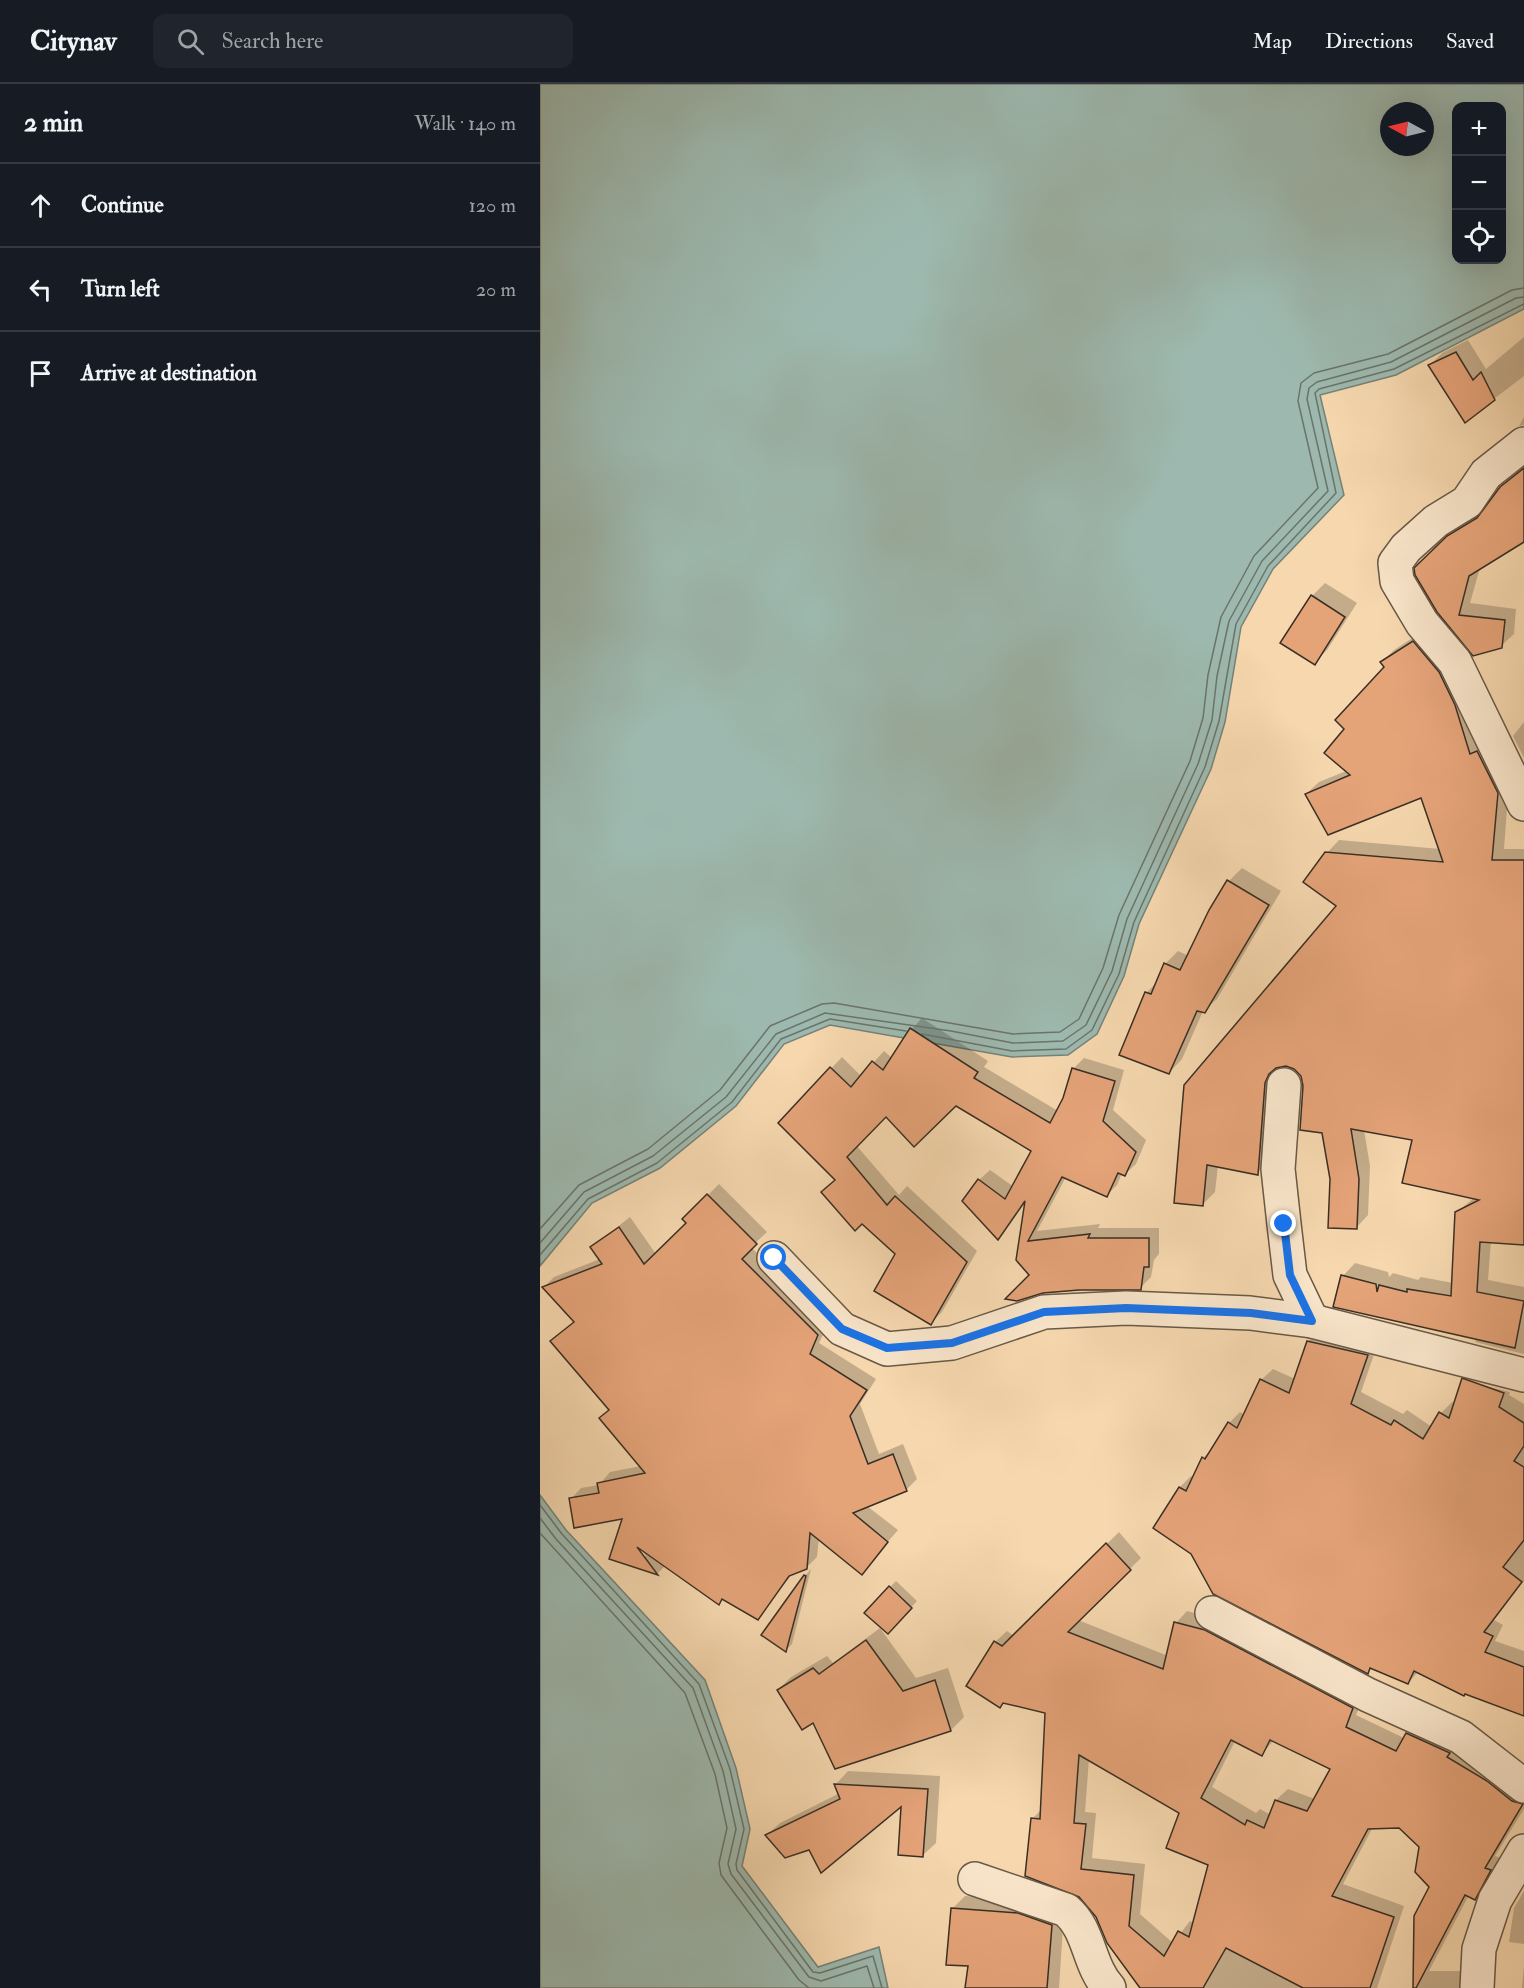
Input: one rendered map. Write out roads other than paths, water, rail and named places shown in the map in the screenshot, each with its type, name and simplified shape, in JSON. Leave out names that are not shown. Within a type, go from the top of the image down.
[{"type":"street","points":[[1524,444],[1486,474],[1467,502],[1436,521],[1406,548],[1395,563],[1397,581],[1422,623],[1455,662],[1524,804]]},
{"type":"street","points":[[1284,1085],[1278,1169],[1286,1245],[1290,1275],[1312,1321]]},
{"type":"street","points":[[774,1258],[842,1329],[887,1348],[952,1343],[1044,1312],[1126,1308],[1251,1313],[1312,1321],[1524,1374]]},
{"type":"street","points":[[1212,1613],[1368,1695],[1461,1737],[1524,1786]]},
{"type":"street","points":[[1477,1988],[1479,1949],[1495,1900],[1524,1851]]},
{"type":"street","points":[[975,1879],[1066,1910],[1078,1920],[1100,1978],[1109,1988]]},
{"type":"water","points":[[540,84],[1524,84],[1524,309],[1396,375],[1320,395],[1344,495],[1273,569],[1241,627],[1225,722],[1211,769],[1139,924],[1124,976],[1097,1034],[1068,1055],[1012,1057],[830,1025],[784,1044],[736,1106],[660,1168],[592,1203],[540,1266]]},
{"type":"water","points":[[540,1495],[566,1530],[705,1680],[736,1768],[750,1829],[742,1866],[818,1967],[879,1947],[888,1988],[540,1988]]}]
